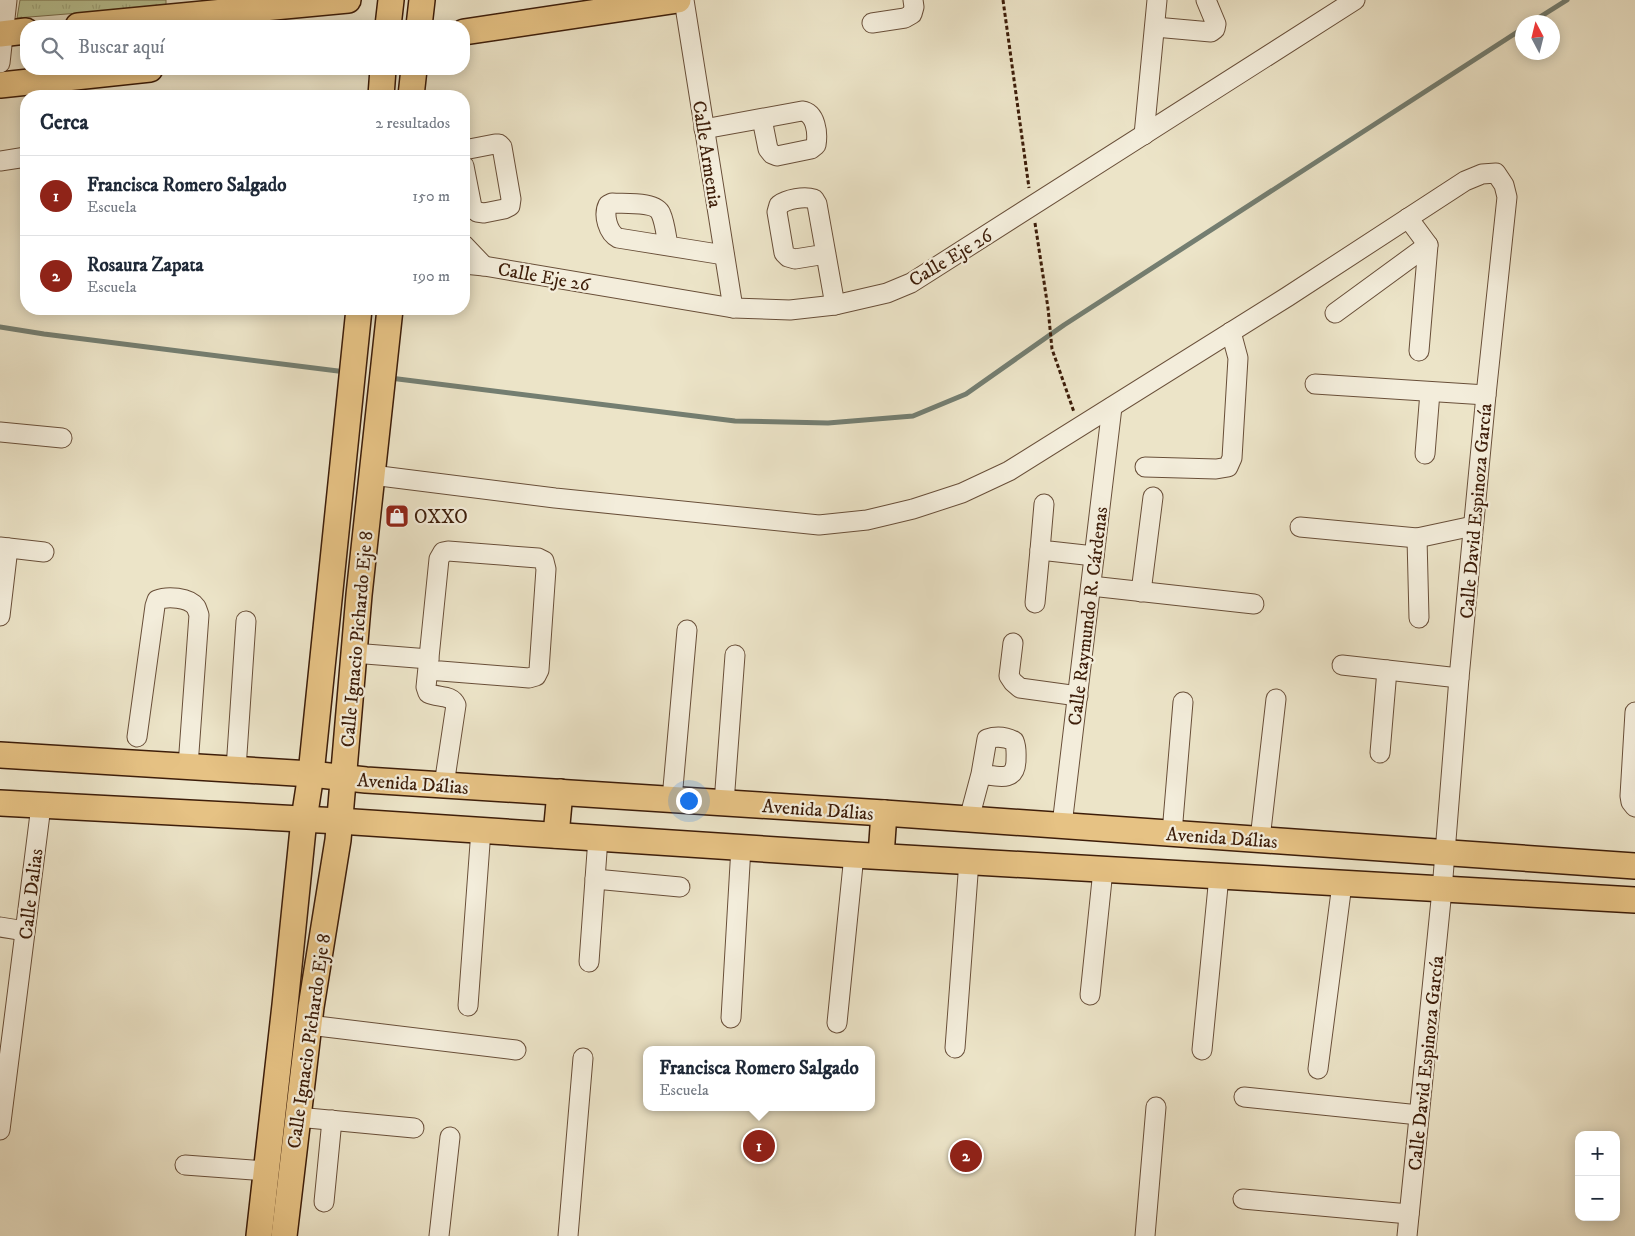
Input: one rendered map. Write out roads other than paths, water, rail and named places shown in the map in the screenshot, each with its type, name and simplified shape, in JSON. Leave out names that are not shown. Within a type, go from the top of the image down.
[{"type":"main road","points":[[140,20],[348,0]]},
{"type":"main road","points":[[389,20],[391,0]]},
{"type":"main road","points":[[420,20],[422,0]]},
{"type":"main road","points":[[470,31],[678,0]]},
{"type":"main road","points":[[0,86],[97,75]]},
{"type":"main road","points":[[381,90],[383,75]]},
{"type":"main road","points":[[412,90],[413,75]]},
{"type":"main road","name":"Calle Ignacio Pichardo Eje 8","points":[[259,1236],[286,1005],[304,820],[312,774],[359,315]]},
{"type":"main road","name":"Calle Ignacio Pichardo Eje 8","points":[[284,1236],[309,1025],[338,840],[353,653],[389,315]]},
{"type":"main road","points":[[330,593],[359,594]]},
{"type":"main road","name":"Avenida Dálias","points":[[0,755],[312,774],[343,778],[1062,825],[1635,866]]},
{"type":"main road","points":[[556,835],[560,792]]},
{"type":"main road","name":"Avenida Dálias","points":[[0,803],[339,821],[854,855],[1635,900]]},
{"type":"main road","points":[[881,856],[884,813]]},
{"type":"main road","points":[[1229,877],[1252,839]]},
{"type":"street","points":[[0,63],[10,33],[7,0]]},
{"type":"street","name":"Calle Armenia","points":[[684,0],[732,308]]},
{"type":"street","points":[[872,23],[905,18],[912,14],[913,0]]},
{"type":"street","points":[[1144,135],[1158,0]]},
{"type":"street","points":[[1155,27],[1211,32],[1215,29],[1216,24],[1206,0]]},
{"type":"street","name":"Calle Eje 26","points":[[470,265],[732,308],[790,310],[835,305],[888,293],[911,283],[1032,207],[1144,135],[1336,6],[1355,0]]},
{"type":"street","points":[[704,129],[762,119]]},
{"type":"street","points":[[470,149],[495,144],[499,144],[502,147],[511,199],[510,206],[484,213],[477,212],[472,207],[470,197]]},
{"type":"street","points":[[0,161],[20,158]]},
{"type":"street","name":"Calle David Espinoza García","points":[[1407,1236],[1442,890],[1473,526],[1507,197],[1504,185],[1496,173],[1482,174],[1465,181],[1408,218]]},
{"type":"street","points":[[372,475],[556,498],[819,524],[867,520],[913,509],[962,493],[1009,472],[1232,332],[1408,218],[1428,245],[1419,351]]},
{"type":"street","points":[[1335,313],[1428,245]]},
{"type":"street","points":[[668,246],[724,255]]},
{"type":"street","name":"Calle Eje 26","points":[[470,251],[484,266]]},
{"type":"street","points":[[826,254],[835,305]]},
{"type":"street","points":[[1145,467],[1216,469],[1228,467],[1232,458],[1238,380],[1238,358],[1232,332]]},
{"type":"street","points":[[1315,384],[1486,395]]},
{"type":"street","points":[[1425,454],[1430,392]]},
{"type":"street","name":"Calle Raymundo R. Cárdenas","points":[[1062,825],[1112,407]]},
{"type":"street","points":[[0,432],[62,438]]},
{"type":"street","points":[[1141,592],[1153,498]]},
{"type":"street","points":[[1035,603],[1044,504]]},
{"type":"street","points":[[1300,528],[1417,538],[1473,526]]},
{"type":"street","points":[[1417,538],[1419,618]]},
{"type":"street","points":[[0,616],[4,547],[44,552]]},
{"type":"street","points":[[1040,550],[1094,556]]},
{"type":"street","points":[[353,653],[428,664],[529,678],[536,676],[546,569],[544,561],[538,558],[448,551],[443,552],[439,559],[428,664],[426,687],[428,693],[449,697],[454,700],[456,705],[444,785]]},
{"type":"street","points":[[1090,586],[1254,604]]},
{"type":"street","points":[[136,737],[157,600],[164,598],[187,600],[196,606],[199,615],[188,766]]},
{"type":"street","points":[[236,770],[246,621]]},
{"type":"street","points":[[672,799],[687,630]]},
{"type":"street","points":[[1013,643],[1008,676],[1020,688],[1078,696]]},
{"type":"street","points":[[724,802],[735,655]]},
{"type":"street","points":[[1342,665],[1459,678]]},
{"type":"street","points":[[1380,753],[1387,670]]},
{"type":"street","points":[[1252,839],[1276,699]]},
{"type":"street","points":[[1172,833],[1183,702]]},
{"type":"street","points":[[1635,712],[1630,796],[1631,802],[1635,807]]},
{"type":"street","points":[[969,819],[981,774]]},
{"type":"street","name":"Calle Dalias","points":[[0,1130],[5,1050],[25,931],[41,806]]},
{"type":"street","points":[[468,1006],[481,830]]},
{"type":"street","points":[[589,962],[598,838]]},
{"type":"street","points":[[732,1018],[741,847]]},
{"type":"street","points":[[837,1023],[854,855]]},
{"type":"street","points":[[955,1048],[969,862]]},
{"type":"street","points":[[1090,995],[1103,870]]},
{"type":"street","points":[[1202,1050],[1229,877]]},
{"type":"street","points":[[595,879],[680,887]]},
{"type":"street","points":[[1318,1069],[1342,884]]},
{"type":"street","points":[[0,927],[25,931]]},
{"type":"street","points":[[309,1025],[516,1050]]},
{"type":"street","points":[[568,1236],[583,1058]]},
{"type":"street","points":[[1244,1097],[1419,1115]]},
{"type":"street","points":[[1146,1236],[1156,1107]]},
{"type":"street","points":[[297,1117],[414,1128]]},
{"type":"street","points":[[324,1202],[332,1120]]},
{"type":"street","points":[[439,1236],[450,1138]]},
{"type":"street","points":[[184,1165],[266,1171]]},
{"type":"street","points":[[1243,1200],[1409,1214]]},
{"type":"waterway","points":[[1543,15],[1567,0]]},
{"type":"waterway","points":[[390,378],[735,421],[828,423],[913,416],[966,394],[1064,325],[1515,34]]},
{"type":"waterway","points":[[0,327],[346,372]]},
{"type":"place","name":"OXXO","points":[[397,516]]},
{"type":"place","name":"Francisca Romero Salgado","points":[[759,1146]]},
{"type":"place","name":"Rosaura Zapata","points":[[966,1156]]}]
